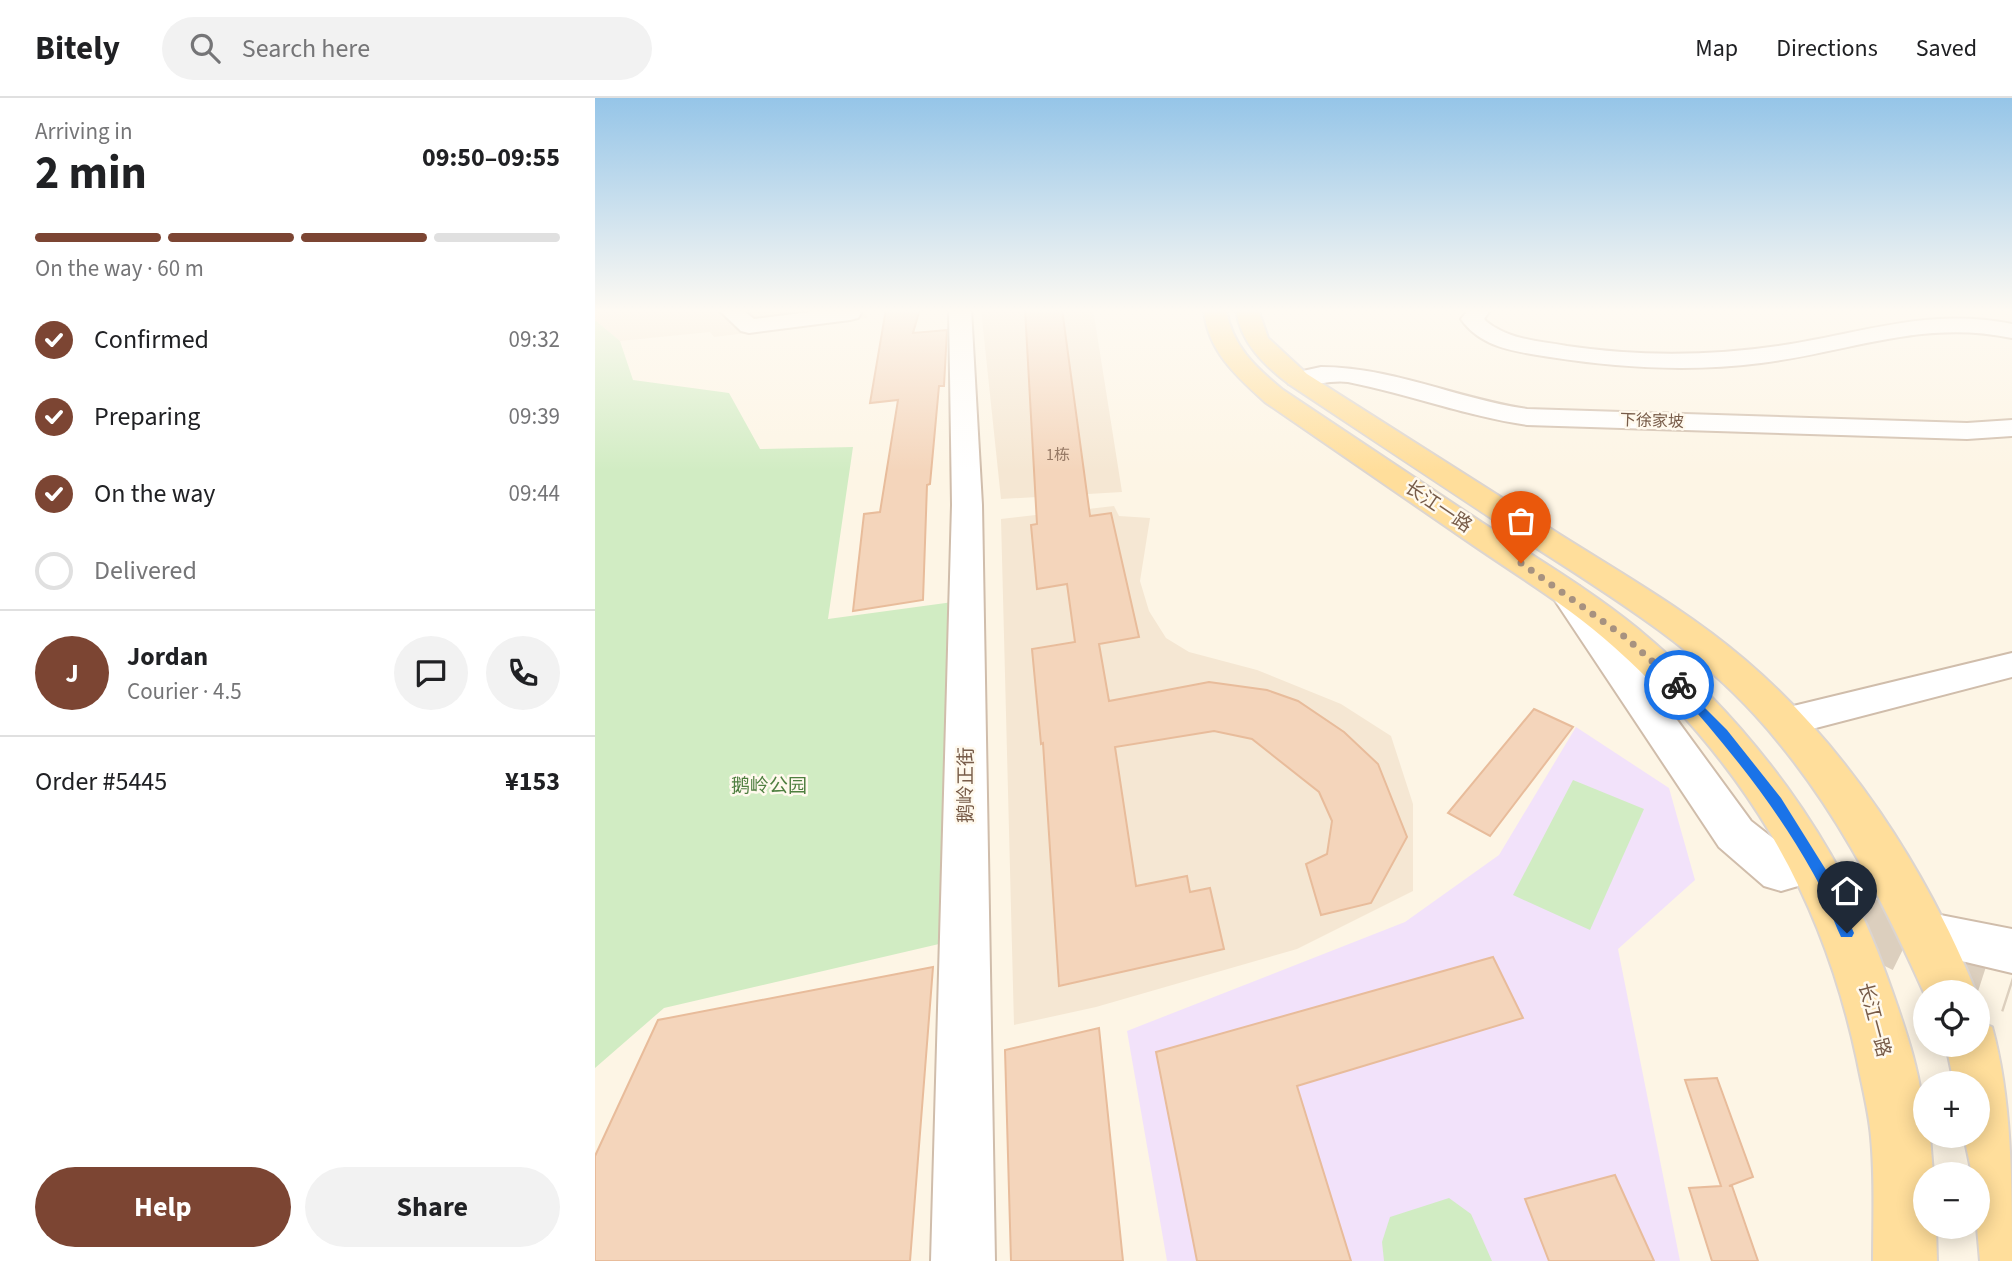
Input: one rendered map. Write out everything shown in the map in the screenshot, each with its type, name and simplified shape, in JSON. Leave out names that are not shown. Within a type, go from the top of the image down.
[{"type":"main road","name":"长江一路","points":[[1239,363],[1274,396],[1567,593],[1625,637],[1680,686],[1723,733],[1777,802],[1821,874],[1855,953],[1882,1042],[1901,1140],[1905,1261]]},
{"type":"main road","name":"长江一路","points":[[1277,363],[1675,623],[1734,671],[1785,722],[1829,776],[1879,850],[1924,933],[1945,980]]},
{"type":"main road","points":[[1976,1057],[2001,1167],[2012,1261]]},
{"type":"street","name":"鹅岭正街","points":[[962,363],[967,505],[963,1261]]},
{"type":"street","name":"下徐家坡","points":[[1298,379],[1321,374],[1343,374],[1405,386],[1486,411],[1527,417],[1967,431],[2012,428]]},
{"type":"street","points":[[1567,593],[1735,834],[1781,872]]},
{"type":"street","points":[[1785,722],[2012,664]]},
{"type":"street","points":[[1924,933],[2012,951]]},
{"type":"shaded area","points":[[987,363],[1102,363],[1122,492],[1001,499]]},
{"type":"shaded area","points":[[1114,506],[1119,516],[1150,518],[1140,581],[1149,611],[1166,638],[1189,652],[1257,670],[1341,704],[1391,736],[1413,804],[1413,891],[1297,949],[1096,1007],[1014,1025],[1001,519]]},
{"type":"shaded area","points":[[1576,727],[1669,788],[1695,880],[1618,949],[1680,1261],[1167,1261],[1127,1031],[1405,922],[1499,855]]},
{"type":"green space","name":"鹅岭公园","points":[[595,363],[627,363],[633,380],[729,393],[760,449],[853,447],[828,619],[953,602],[939,944],[664,1008],[595,1068]]},
{"type":"green space","points":[[1573,780],[1644,809],[1590,930],[1513,895]]},
{"type":"green space","points":[[1449,1198],[1471,1214],[1492,1261],[1384,1261],[1382,1242],[1390,1217]]},
{"type":"building","points":[[877,363],[945,363],[944,386],[939,386],[930,484],[927,485],[923,600],[853,611],[864,514],[880,512],[898,400],[870,403]]},
{"type":"building","points":[[1028,363],[1069,363],[1090,516],[1111,513],[1139,637],[1099,644],[1109,701],[1209,682],[1267,690],[1298,701],[1344,732],[1378,764],[1407,837],[1371,903],[1321,915],[1306,864],[1327,854],[1332,821],[1319,792],[1252,739],[1214,731],[1115,747],[1136,886],[1187,876],[1190,892],[1210,888],[1224,949],[1059,986],[1043,743],[1041,744],[1032,649],[1075,642],[1067,584],[1037,589],[1031,525],[1037,524]]},
{"type":"building","points":[[1534,709],[1573,727],[1490,836],[1448,813]]},
{"type":"building","points":[[1493,957],[1523,1018],[1297,1086],[1351,1261],[1197,1261],[1156,1052]]},
{"type":"building","points":[[933,967],[910,1261],[595,1261],[595,1156],[658,1020]]},
{"type":"building","points":[[1099,1028],[1123,1261],[1011,1261],[1005,1050]]},
{"type":"building","points":[[1717,1078],[1753,1177],[1729,1186],[1732,1186],[1758,1261],[1712,1261],[1689,1188],[1721,1186],[1685,1080]]},
{"type":"building","points":[[1615,1175],[1654,1261],[1549,1261],[1525,1199]]},
{"type":"tunnel","points":[[1824,901],[1858,922]]},
{"type":"tunnel","points":[[1855,920],[1938,961],[2012,985]]},
{"type":"way so far","points":[[1521,563],[1567,593],[1625,637],[1679,685]]},
{"type":"route","points":[[1679,685],[1723,733],[1777,802],[1821,874],[1847,933]]}]
